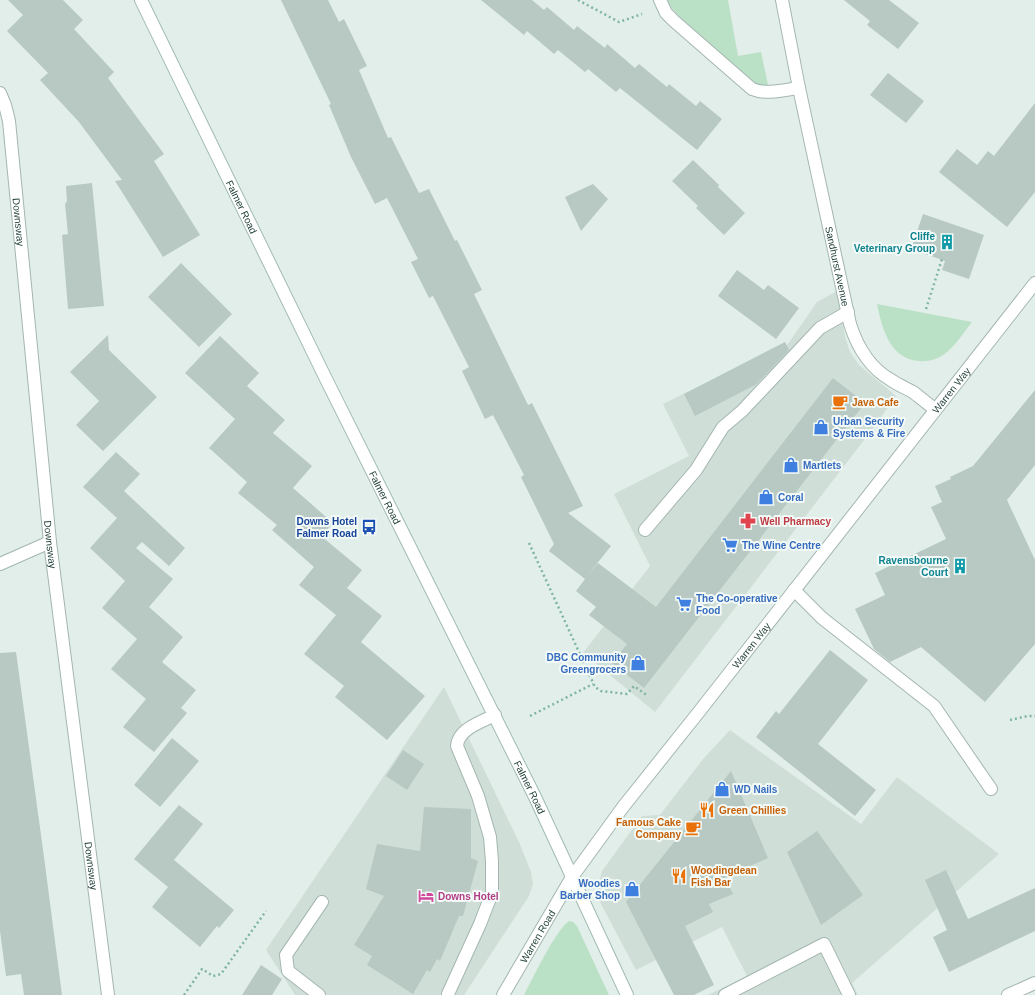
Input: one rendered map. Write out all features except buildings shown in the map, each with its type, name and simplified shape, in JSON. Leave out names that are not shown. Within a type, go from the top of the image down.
[{"type":"street","name":"Falmer Road","points":[[141,0],[326,379],[535,797],[627,995]]},
{"type":"street","name":"Sandhurst Avenue","points":[[782,0],[799,88],[850,324],[858,344],[872,364],[890,380],[914,393],[935,409]]},
{"type":"street","points":[[660,2],[666,13],[674,21],[752,89],[762,92],[772,92],[799,88]]},
{"type":"street","name":"Downsway","points":[[0,93],[5,104],[9,122],[50,542],[108,995]]},
{"type":"street","name":"Warren Way","points":[[572,877],[619,812],[1035,283]]},
{"type":"street","points":[[645,530],[696,470],[723,427],[742,411],[820,328],[848,312]]},
{"type":"street","points":[[0,564],[50,542]]},
{"type":"street","points":[[794,590],[822,618],[934,706],[991,789]]},
{"type":"street","points":[[448,995],[480,924],[492,893],[490,837],[478,796],[456,746],[458,738],[466,730],[494,715]]},
{"type":"street","name":"Warren Road","points":[[503,995],[572,877]]},
{"type":"street","points":[[319,995],[288,971],[286,955],[322,902]]},
{"type":"street","points":[[725,995],[824,944],[850,995]]},
{"type":"street","points":[[1008,995],[1035,983]]},
{"type":"path","points":[[578,0],[618,22],[642,14],[660,2]]},
{"type":"path","points":[[926,309],[942,260]]},
{"type":"path","points":[[529,543],[593,684],[601,691],[627,694],[634,686],[648,696]]},
{"type":"path","points":[[530,716],[593,684]]},
{"type":"path","points":[[1010,720],[1035,716]]},
{"type":"path","points":[[184,995],[202,970],[213,976],[221,974],[266,911]]},
{"type":"shaded area","points":[[837,291],[845,337],[850,352],[859,365],[896,396],[871,431],[655,712],[583,653],[650,566],[614,494],[689,456],[663,404],[740,366],[758,387],[817,302]]},
{"type":"shaded area","points":[[444,687],[519,842],[531,872],[533,884],[529,896],[464,995],[295,995],[266,950]]},
{"type":"shaded area","points":[[730,730],[861,824],[897,777],[999,854],[852,983],[858,995],[708,995],[747,976],[722,927],[636,970],[601,904],[597,891],[602,871],[642,816],[660,815],[703,759]]},
{"type":"green space","points":[[667,0],[728,0],[738,56],[761,52],[768,85],[759,86],[748,77],[680,17],[670,6]]},
{"type":"green space","points":[[877,304],[972,322],[947,352],[932,360],[920,361],[901,355],[895,349],[885,332]]},
{"type":"green space","points":[[569,921],[573,922],[577,926],[609,995],[524,995],[557,934]]},
{"type":"place","name":"Cliffe Veterinary Group","points":[[947,242]]},
{"type":"place","name":"Java Cafe","points":[[840,402]]},
{"type":"place","name":"Urban Security Systems & Fire","points":[[821,427]]},
{"type":"place","name":"Martlets","points":[[791,465]]},
{"type":"place","name":"Coral","points":[[766,497]]},
{"type":"place","name":"Well Pharmacy","points":[[748,521]]},
{"type":"place","name":"Downs Hotel Falmer Road","points":[[369,527]]},
{"type":"place","name":"The Wine Centre","points":[[730,545]]},
{"type":"place","name":"Ravensbourne Court","points":[[960,566]]},
{"type":"place","name":"The Co-operative Food","points":[[684,604]]},
{"type":"place","name":"DBC Community Greengrocers","points":[[638,663]]},
{"type":"place","name":"WD Nails","points":[[722,789]]},
{"type":"place","name":"Green Chillies","points":[[707,810]]},
{"type":"place","name":"Famous Cake Company","points":[[693,828]]},
{"type":"place","name":"Woodingdean Fish Bar","points":[[679,876]]},
{"type":"place","name":"Woodies Barber Shop","points":[[632,889]]},
{"type":"place","name":"Downs Hotel","points":[[426,896]]}]
